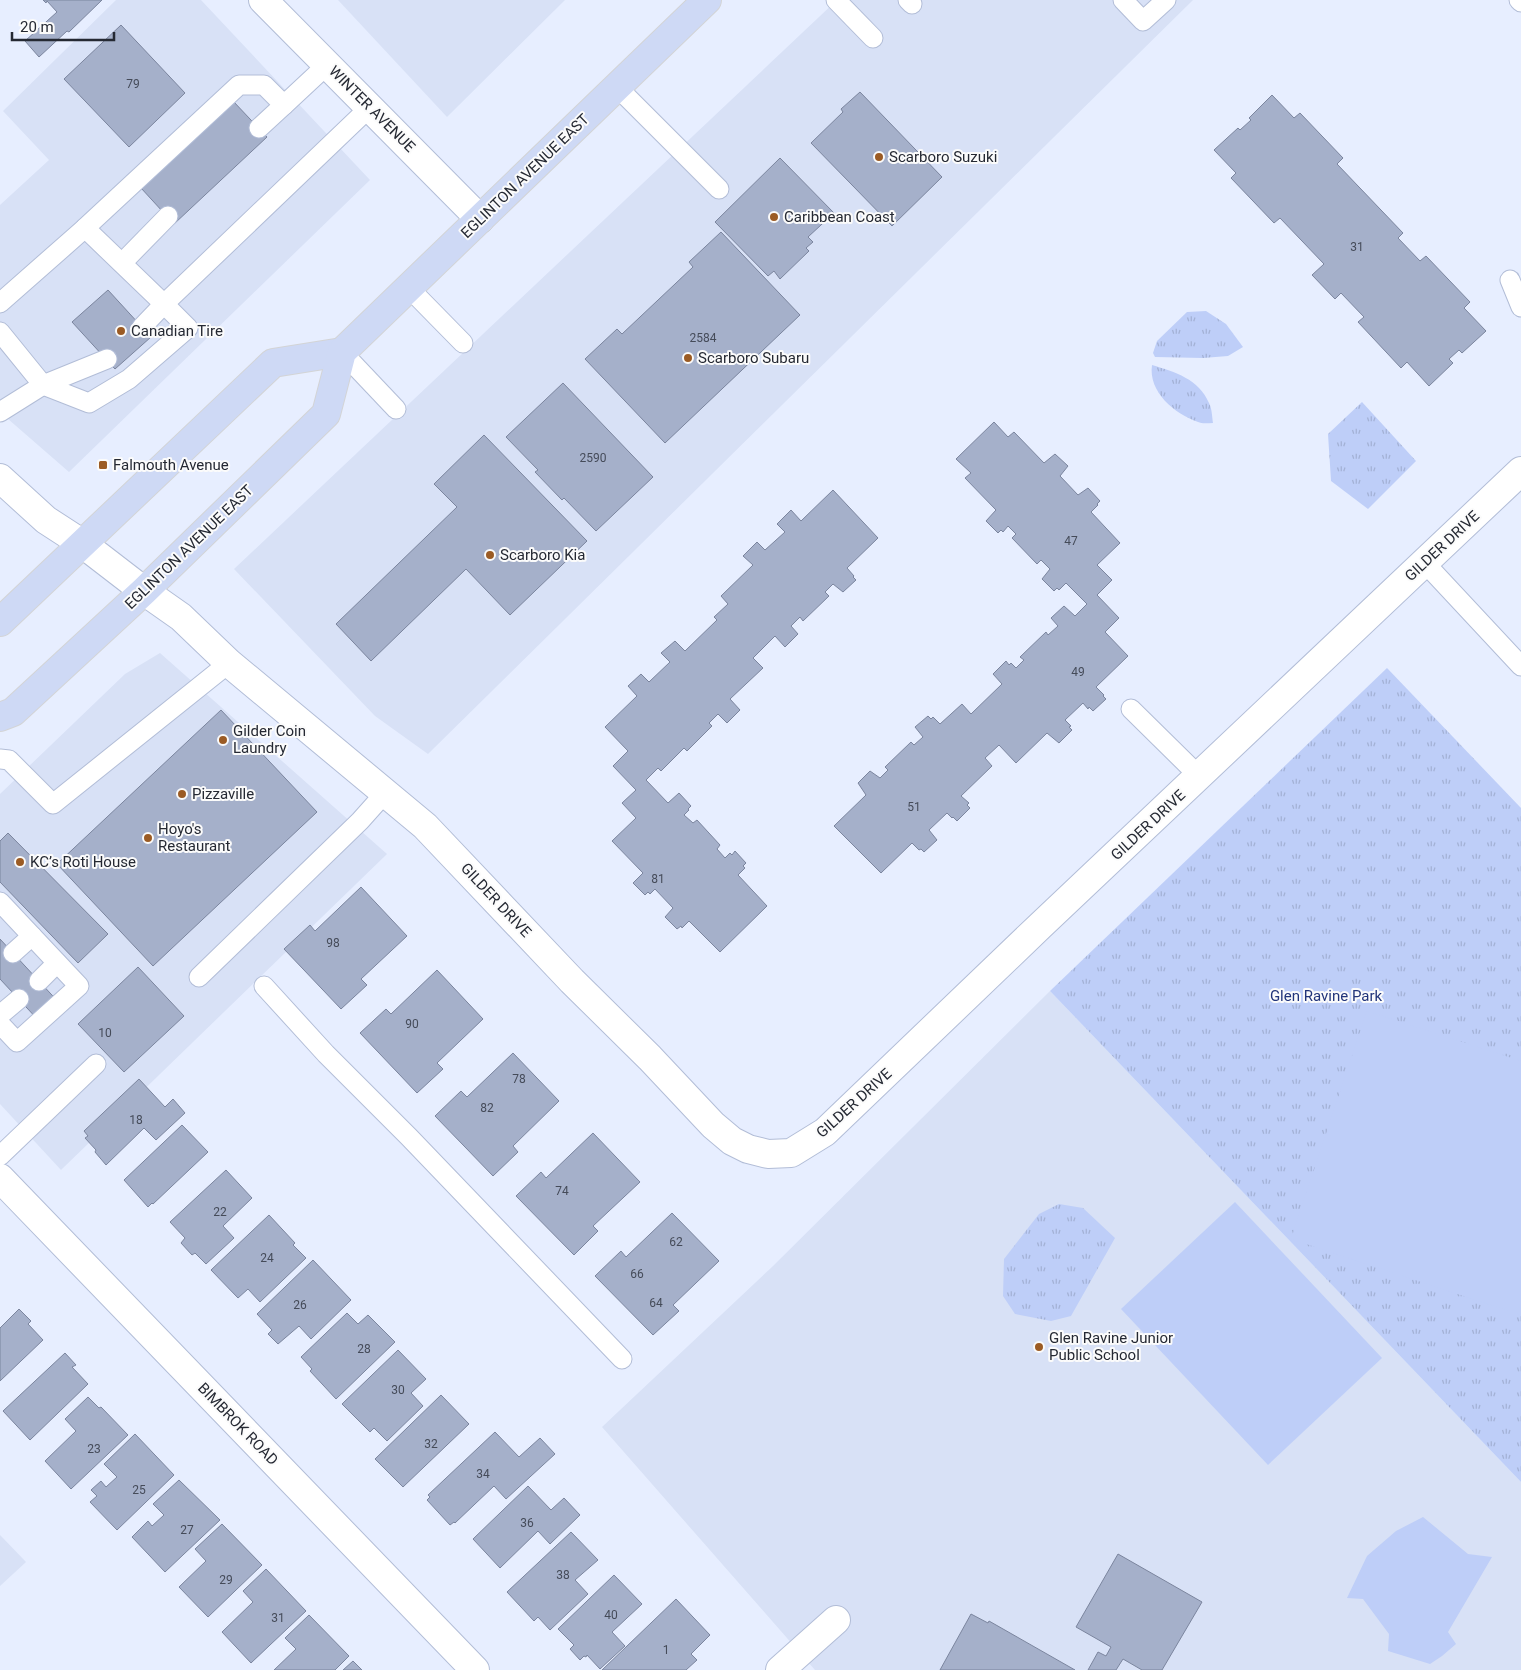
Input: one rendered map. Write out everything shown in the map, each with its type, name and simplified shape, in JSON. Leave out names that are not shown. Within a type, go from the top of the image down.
[{"type":"main road","name":"EGLINTON AVENUE EAST","points":[[0,717],[13,712],[144,591],[326,414],[342,352],[707,0]]},
{"type":"main road","points":[[0,622],[272,363],[342,352]]},
{"type":"street","name":"WINTER AVENUE","points":[[263,0],[480,219]]},
{"type":"street","name":"GILDER DRIVE","points":[[144,591],[181,617],[229,663],[424,826],[713,1125],[732,1141],[748,1149],[768,1154],[791,1153],[826,1132],[1521,471]]},
{"type":"street","points":[[0,478],[46,520],[83,544],[144,591]]},
{"type":"street","name":"BIMBROK ROAD","points":[[2,1185],[475,1670]]},
{"type":"street","points":[[780,1670],[836,1620]]},
{"type":"lane","points":[[836,0],[873,38]]},
{"type":"lane","points":[[1123,0],[1143,21],[1166,0]]},
{"type":"lane","points":[[259,128],[328,64]]},
{"type":"lane","points":[[0,303],[85,228],[239,84],[264,85],[284,105]]},
{"type":"lane","points":[[617,87],[719,189]]},
{"type":"lane","points":[[142,327],[370,107]]},
{"type":"lane","points":[[122,262],[168,216]]},
{"type":"lane","points":[[0,332],[43,385],[89,403],[129,379],[188,328],[85,228]]},
{"type":"lane","points":[[1510,280],[1521,307]]},
{"type":"lane","points":[[409,288],[463,342]]},
{"type":"lane","points":[[342,352],[396,409]]},
{"type":"lane","points":[[0,412],[43,385],[107,360]]},
{"type":"lane","points":[[1424,562],[1521,666]]},
{"type":"lane","points":[[0,759],[9,760],[53,804],[229,663]]},
{"type":"lane","points":[[1132,709],[1199,776]]},
{"type":"lane","points":[[199,977],[360,821],[385,793]]},
{"type":"lane","points":[[0,1024],[17,1042],[79,986],[2,907]]},
{"type":"lane","points":[[13,953],[32,936]]},
{"type":"lane","points":[[39,981],[57,963]]},
{"type":"lane","points":[[264,986],[326,1054],[409,1136],[622,1360]]},
{"type":"lane","points":[[0,1016],[19,999]]},
{"type":"lane","points":[[0,1156],[96,1064]]},
{"type":"shaded area","points":[[116,0],[201,0],[370,180],[69,472],[0,412],[0,205],[49,160],[3,111]]},
{"type":"shaded area","points":[[338,0],[565,0],[447,117]]},
{"type":"shaded area","points":[[837,0],[1193,0],[428,754],[375,716],[234,569]]},
{"type":"shaded area","points":[[160,653],[387,854],[61,1170],[0,1104],[0,794],[125,674]]},
{"type":"shaded area","name":"Glen Ravine Junior Public School","points":[[1050,991],[1521,1482],[1521,1670],[815,1670],[602,1427],[773,1266]]},
{"type":"shaded area","points":[[0,1535],[26,1562],[0,1586]]},
{"type":"green space","points":[[1206,311],[1226,324],[1243,347],[1228,356],[1203,358],[1155,357],[1153,353],[1157,341],[1187,312]]},
{"type":"green space","points":[[1152,365],[1178,374],[1193,382],[1205,395],[1210,405],[1213,423],[1201,423],[1172,408],[1154,384]]},
{"type":"green space","points":[[1362,402],[1416,461],[1368,509],[1331,481],[1328,434]]},
{"type":"green space","name":"Glen Ravine Park","points":[[1387,668],[1521,808],[1521,1482],[1050,991]]},
{"type":"green space","points":[[1367,1011],[1521,1061],[1521,1315],[1291,1239]]},
{"type":"green space","points":[[1235,1202],[1382,1358],[1268,1465],[1121,1309]]},
{"type":"green space","points":[[1059,1204],[1083,1208],[1115,1238],[1071,1316],[1051,1321],[1015,1314],[1003,1296],[1004,1259],[1039,1214]]},
{"type":"green space","points":[[1423,1517],[1468,1554],[1492,1557],[1448,1632],[1456,1644],[1430,1664],[1388,1651],[1389,1634],[1363,1599],[1347,1598],[1367,1556],[1396,1531]]},
{"type":"building","points":[[43,0],[102,0],[69,32],[67,31],[39,57],[25,41],[57,12],[47,1],[46,3]]},
{"type":"building","points":[[121,25],[185,93],[129,147],[64,79]]},
{"type":"building","points":[[860,92],[942,177],[892,226],[811,143],[843,112],[841,109]]},
{"type":"building","points":[[1272,95],[1294,118],[1300,113],[1343,158],[1337,164],[1403,233],[1398,238],[1420,261],[1426,256],[1470,302],[1464,308],[1486,331],[1462,353],[1459,350],[1449,359],[1453,363],[1429,386],[1407,362],[1401,368],[1358,322],[1364,317],[1341,293],[1335,299],[1312,275],[1324,264],[1280,218],[1274,223],[1231,178],[1236,173],[1214,150],[1238,128],[1240,130],[1251,120],[1249,118]]},
{"type":"building","points":[[233,101],[267,137],[174,224],[141,188]]},
{"type":"building","name":"Caribbean Coast","points":[[780,158],[834,213],[808,237],[813,242],[806,248],[809,251],[780,279],[774,271],[768,276],[715,222]]},
{"type":"building","points":[[721,232],[800,315],[665,443],[585,359],[617,329],[622,334],[693,267],[689,262]]},
{"type":"building","points":[[108,290],[151,337],[115,369],[72,322]]},
{"type":"building","points":[[563,383],[653,477],[596,531],[535,472],[538,470],[506,437]]},
{"type":"building","points":[[994,422],[1008,437],[1014,432],[1044,463],[1055,454],[1068,466],[1060,476],[1078,495],[1088,488],[1100,501],[1091,512],[1120,543],[1097,565],[1112,580],[1097,595],[1119,618],[1105,632],[1128,656],[1096,687],[1106,699],[1093,711],[1089,707],[1088,709],[1083,703],[1065,720],[1072,730],[1059,743],[1047,733],[1016,763],[999,745],[985,758],[992,766],[961,796],[969,803],[967,805],[970,808],[957,821],[947,813],[929,830],[937,840],[924,852],[912,843],[881,873],[834,826],[866,795],[858,783],[870,771],[880,778],[888,770],[885,767],[911,742],[914,745],[923,737],[915,727],[928,716],[931,719],[933,717],[940,724],[962,704],[971,714],[1002,684],[993,674],[1006,661],[1009,665],[1011,663],[1016,668],[1024,660],[1020,657],[1046,632],[1048,635],[1058,626],[1051,618],[1064,606],[1075,616],[1087,604],[1066,583],[1059,590],[1057,588],[1054,591],[1042,579],[1050,569],[1041,560],[1037,564],[1012,538],[1016,534],[1008,526],[1003,532],[1001,530],[998,533],[986,521],[996,510],[965,478],[971,473],[956,459]]},
{"type":"building","name":"Scarboro Kia","points":[[484,435],[587,541],[510,615],[466,569],[371,661],[336,624],[457,507],[434,484]]},
{"type":"building","points":[[833,490],[878,538],[847,568],[856,580],[843,592],[833,584],[825,592],[829,596],[803,621],[800,617],[791,626],[798,634],[785,647],[775,636],[753,658],[763,668],[730,699],[740,710],[727,723],[718,714],[709,723],[712,726],[687,751],[684,748],[661,771],[658,768],[646,780],[668,803],[679,793],[691,806],[684,815],[693,823],[697,820],[720,845],[717,849],[725,858],[730,853],[732,855],[735,851],[746,863],[743,866],[745,868],[738,875],[767,906],[720,952],[689,921],[682,928],[681,926],[677,929],[665,917],[673,908],[655,889],[650,894],[648,892],[645,895],[633,883],[643,873],[612,841],[636,818],[622,803],[636,790],[613,766],[628,751],[605,727],[637,696],[628,686],[641,674],[649,682],[670,662],[661,653],[675,641],[685,651],[717,620],[714,617],[728,604],[721,596],[753,565],[743,556],[757,542],[765,550],[785,532],[777,524],[791,510],[801,521]]},
{"type":"building","points":[[221,710],[317,812],[153,966],[57,864]]},
{"type":"building","points":[[8,833],[108,934],[78,963],[0,882],[0,841]]},
{"type":"building","points":[[361,887],[407,936],[361,979],[367,985],[341,1009],[284,949],[310,925],[315,931]]},
{"type":"building","points":[[0,939],[63,1007],[40,1022],[0,979]]},
{"type":"building","points":[[138,967],[184,1016],[124,1072],[78,1024]]},
{"type":"building","points":[[437,970],[483,1019],[437,1063],[443,1069],[417,1093],[360,1033],[386,1009],[391,1014]]},
{"type":"building","points":[[513,1053],[559,1101],[513,1146],[518,1152],[493,1176],[435,1116],[461,1091],[467,1097]]},
{"type":"building","points":[[139,1079],[165,1107],[173,1099],[185,1113],[156,1140],[144,1128],[106,1165],[85,1138],[88,1136],[84,1131]]},
{"type":"building","points":[[182,1125],[208,1152],[148,1207],[124,1180]]},
{"type":"building","points":[[593,1133],[640,1182],[593,1226],[598,1231],[574,1255],[516,1196],[541,1172],[546,1178]]},
{"type":"building","points":[[226,1170],[252,1198],[223,1226],[234,1238],[206,1264],[195,1253],[192,1255],[181,1243],[185,1238],[170,1222]]},
{"type":"building","points":[[672,1213],[719,1261],[673,1305],[679,1311],[653,1335],[595,1276],[621,1251],[626,1257]]},
{"type":"building","points":[[269,1215],[306,1258],[260,1302],[248,1289],[238,1298],[211,1270]]},
{"type":"building","points":[[313,1260],[351,1300],[311,1339],[299,1326],[278,1344],[268,1334],[272,1330],[257,1314]]},
{"type":"building","points":[[19,1309],[31,1321],[28,1324],[43,1340],[0,1381],[0,1328]]},
{"type":"building","points":[[347,1313],[358,1324],[368,1315],[395,1342],[336,1399],[310,1371],[312,1369],[301,1357]]},
{"type":"building","points":[[398,1350],[426,1379],[411,1393],[423,1406],[387,1441],[374,1428],[370,1432],[342,1404]]},
{"type":"building","points":[[65,1353],[76,1365],[72,1367],[88,1384],[30,1440],[3,1411]]},
{"type":"building","points":[[441,1395],[469,1424],[403,1487],[375,1459]]},
{"type":"building","points":[[88,1397],[99,1408],[101,1407],[128,1435],[71,1489],[45,1461],[76,1431],[65,1419]]},
{"type":"building","points":[[495,1432],[519,1457],[540,1438],[555,1454],[506,1499],[494,1486],[455,1523],[450,1525],[427,1500],[430,1497],[428,1495]]},
{"type":"building","points":[[135,1434],[174,1475],[117,1530],[90,1502],[97,1496],[91,1490],[101,1481],[106,1487],[117,1477],[104,1464]]},
{"type":"building","points":[[179,1480],[220,1520],[165,1572],[132,1537],[148,1521],[152,1526],[164,1515],[153,1504]]},
{"type":"building","points":[[528,1486],[551,1510],[564,1498],[580,1515],[550,1544],[538,1531],[500,1568],[473,1539]]},
{"type":"building","points":[[222,1524],[262,1565],[208,1617],[179,1587],[206,1561],[195,1549]]},
{"type":"building","points":[[571,1532],[598,1560],[575,1580],[588,1594],[550,1630],[538,1617],[534,1621],[507,1592]]},
{"type":"building","points":[[1118,1554],[1202,1602],[1162,1670],[1142,1670],[1123,1659],[1116,1670],[1088,1670],[1098,1652],[1106,1656],[1111,1647],[1076,1627]]},
{"type":"building","points":[[266,1569],[306,1611],[251,1663],[222,1632],[253,1602],[243,1591]]},
{"type":"building","points":[[614,1575],[642,1604],[612,1632],[625,1646],[600,1669],[587,1655],[580,1660],[570,1649],[574,1645],[558,1629]]},
{"type":"building","points":[[676,1599],[710,1635],[691,1654],[697,1660],[686,1670],[602,1670]]},
{"type":"building","points":[[971,1614],[988,1623],[989,1621],[1075,1670],[940,1670]]},
{"type":"building","points":[[309,1615],[349,1656],[335,1670],[274,1670],[296,1649],[285,1638]]},
{"type":"building","points":[[353,1661],[362,1670],[343,1670]]},
{"type":"place","name":"Scarboro Suzuki","points":[[879,157]]},
{"type":"place","name":"Caribbean Coast","points":[[774,217]]},
{"type":"place","name":"Canadian Tire","points":[[121,331]]},
{"type":"place","name":"Scarboro Subaru","points":[[688,358]]},
{"type":"place","name":"Falmouth Avenue","points":[[103,465]]},
{"type":"place","name":"Scarboro Kia","points":[[490,555]]},
{"type":"place","name":"Gilder Coin Laundry","points":[[223,740]]},
{"type":"place","name":"Pizzaville","points":[[182,794]]},
{"type":"place","name":"Hoyo's Restaurant","points":[[148,838]]},
{"type":"place","name":"KC’s Roti House","points":[[20,862]]},
{"type":"place","name":"Glen Ravine Junior Public School","points":[[1039,1347]]}]
